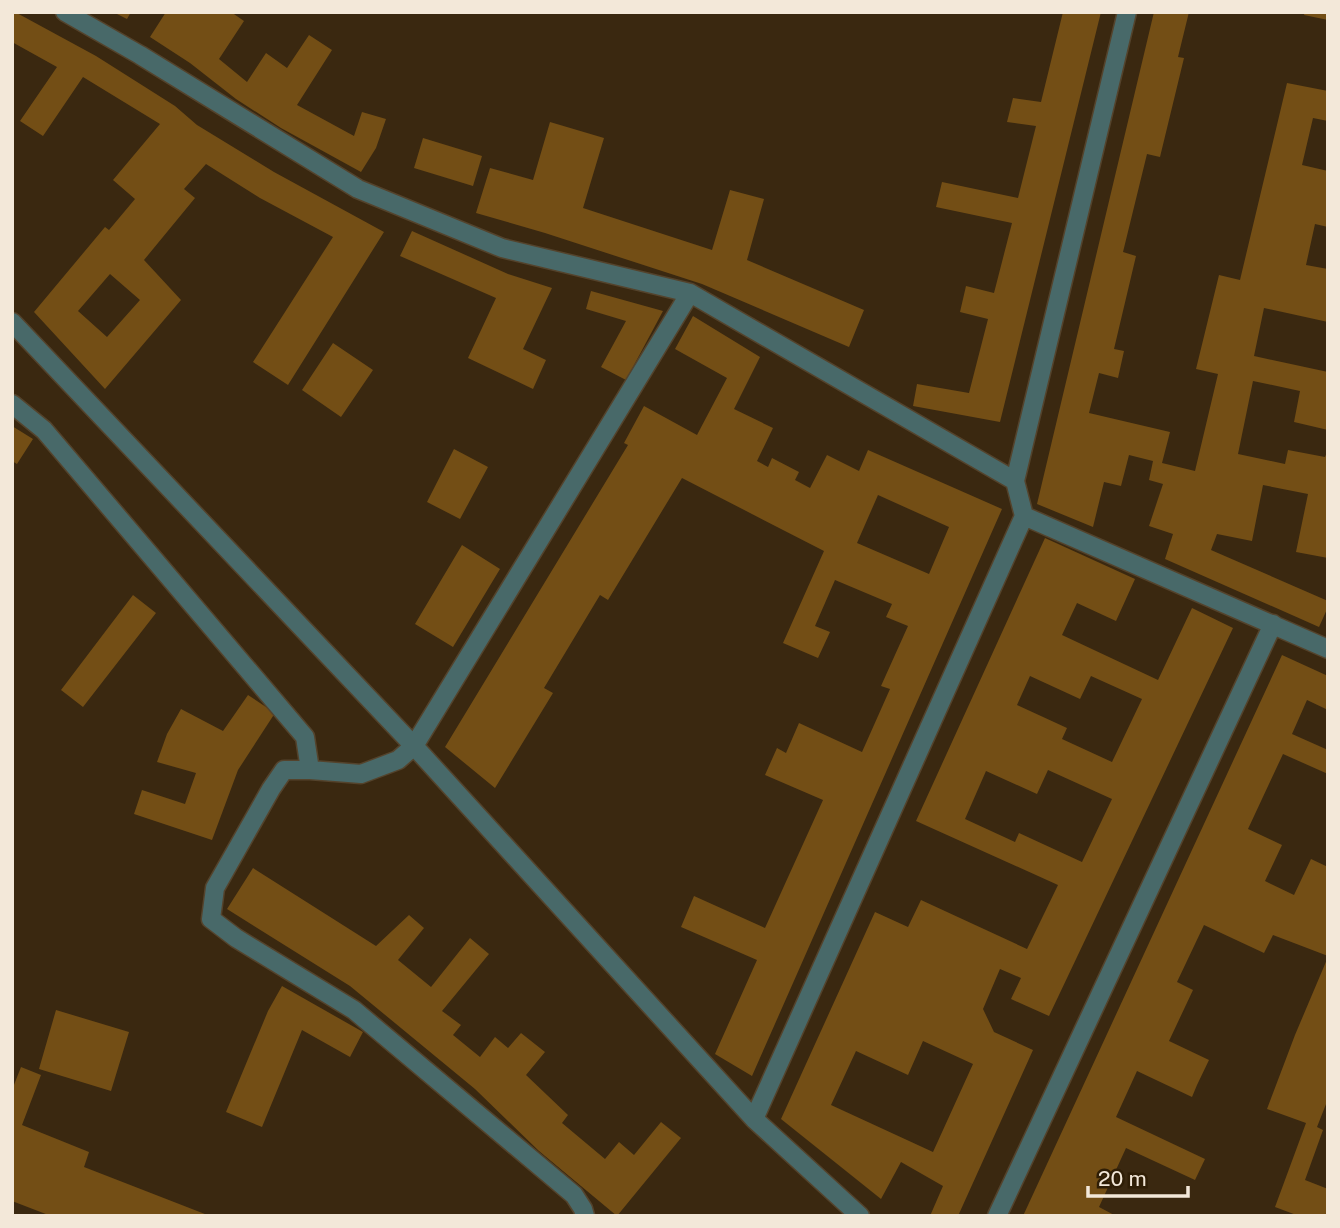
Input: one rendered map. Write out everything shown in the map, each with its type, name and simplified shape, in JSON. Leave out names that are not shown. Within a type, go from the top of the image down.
[{"type":"street","points":[[65,12],[358,189],[502,248],[690,293],[1015,481]]},
{"type":"street","points":[[754,1119],[1024,516],[1015,481],[1127,12]]},
{"type":"street","points":[[585,1216],[574,1195],[354,1010],[211,919],[215,888],[284,770],[361,774],[398,760],[414,746],[690,293]]},
{"type":"street","points":[[12,322],[414,746],[754,1119],[860,1216]]},
{"type":"street","points":[[12,404],[44,430],[305,737],[310,770]]},
{"type":"street","points":[[1024,516],[1328,649]]},
{"type":"street","points":[[997,1216],[1273,624]]},
{"type":"building","points":[[12,12],[15,12],[96,56],[175,106],[197,125],[274,172],[384,232],[288,385],[253,362],[333,237],[260,198],[206,164],[184,189],[195,198],[144,260],[181,300],[105,389],[34,312],[105,227],[109,230],[135,199],[113,180],[160,124],[83,77],[43,136],[20,121],[57,67],[12,42]],"holes":[[[110,274],[140,300],[107,337],[78,311]]]},
{"type":"building","points":[[113,12],[131,12],[127,19]]},
{"type":"building","points":[[166,12],[231,12],[244,21],[219,59],[247,82],[266,53],[287,68],[309,35],[332,50],[297,105],[354,136],[362,112],[386,119],[376,148],[361,172],[281,128],[150,37]]},
{"type":"building","points":[[1063,12],[1101,12],[1000,422],[913,406],[917,384],[969,393],[988,319],[960,312],[966,286],[994,293],[1012,223],[936,207],[942,182],[1018,198],[1036,126],[1007,122],[1013,98],[1041,102]]},
{"type":"building","points":[[1154,12],[1189,12],[1178,57],[1184,58],[1160,157],[1147,154],[1123,252],[1136,256],[1114,349],[1124,351],[1118,378],[1099,373],[1089,413],[1170,432],[1162,463],[1195,471],[1218,374],[1196,369],[1219,275],[1240,280],[1287,83],[1328,91],[1328,121],[1313,118],[1302,165],[1328,171],[1328,227],[1315,224],[1306,265],[1328,269],[1328,322],[1264,308],[1254,356],[1328,372],[1328,430],[1294,422],[1300,391],[1253,381],[1238,454],[1285,464],[1288,450],[1325,457],[1328,450],[1328,558],[1296,552],[1308,494],[1263,485],[1252,541],[1217,534],[1211,550],[1328,601],[1319,627],[1165,559],[1173,534],[1149,526],[1163,484],[1149,480],[1153,461],[1129,455],[1121,486],[1104,482],[1093,527],[1037,504]]},
{"type":"building","points":[[1305,12],[1328,12],[1328,20],[1304,15]]},
{"type":"building","points":[[550,122],[604,138],[583,208],[712,250],[730,190],[764,199],[747,260],[864,310],[849,347],[702,284],[476,213],[490,168],[533,180]]},
{"type":"building","points":[[423,138],[482,156],[473,186],[414,168]]},
{"type":"building","points":[[412,231],[508,274],[552,288],[523,349],[546,360],[533,389],[468,358],[496,298],[400,256]]},
{"type":"building","points":[[591,291],[663,311],[626,380],[601,367],[626,321],[586,309]]},
{"type":"building","points":[[693,316],[760,357],[734,409],[773,428],[757,461],[768,467],[772,458],[799,472],[795,480],[810,488],[827,455],[859,471],[868,450],[1002,509],[752,1076],[715,1054],[757,960],[681,927],[694,896],[765,928],[823,800],[765,775],[777,748],[786,753],[799,723],[862,752],[890,689],[881,686],[908,626],[886,617],[892,604],[835,580],[815,626],[830,632],[818,658],[783,643],[824,551],[682,478],[608,600],[600,595],[544,688],[553,693],[495,788],[445,747],[628,445],[624,443],[644,406],[697,435],[727,378],[675,349]],"holes":[[[878,495],[949,527],[929,574],[857,543]]]},
{"type":"building","points":[[333,343],[373,370],[341,417],[302,390]]},
{"type":"building","points":[[12,426],[33,439],[17,464],[12,461]]},
{"type":"building","points":[[454,449],[488,467],[460,519],[427,502]]},
{"type":"building","points":[[1045,538],[1135,579],[1116,621],[1077,603],[1062,635],[1158,680],[1192,608],[1233,628],[1049,1016],[1011,999],[1021,978],[1000,969],[983,1009],[994,1032],[1033,1050],[958,1216],[930,1216],[943,1186],[901,1162],[881,1199],[781,1119],[875,912],[908,927],[921,900],[1027,949],[1058,885],[916,821]],"holes":[[[1030,676],[1080,699],[1091,676],[1142,699],[1112,762],[1062,739],[1067,728],[1017,705]],[[1048,770],[1112,799],[1082,862],[1019,833],[1015,842],[965,819],[986,771],[1037,794]],[[923,1041],[973,1064],[933,1152],[831,1105],[856,1051],[908,1075]]]},
{"type":"building","points":[[462,545],[500,569],[453,647],[415,624]]},
{"type":"building","points":[[133,595],[156,613],[83,707],[61,690]]},
{"type":"building","points":[[1282,655],[1328,676],[1328,710],[1307,700],[1292,734],[1328,750],[1328,774],[1283,754],[1248,829],[1282,845],[1265,881],[1294,895],[1311,859],[1328,867],[1328,956],[1273,935],[1264,953],[1204,925],[1177,982],[1193,990],[1169,1041],[1209,1060],[1192,1097],[1137,1071],[1116,1117],[1205,1159],[1195,1180],[1126,1148],[1099,1207],[1116,1216],[1023,1216]]},
{"type":"building","points":[[248,695],[275,713],[238,770],[212,840],[134,814],[142,790],[185,804],[196,773],[157,762],[167,734],[181,709],[223,731]]},
{"type":"building","points":[[253,868],[376,946],[409,915],[424,928],[398,960],[431,987],[470,938],[489,954],[442,1011],[461,1025],[453,1035],[480,1057],[495,1037],[508,1048],[521,1033],[545,1052],[526,1075],[568,1115],[562,1123],[605,1159],[619,1142],[634,1155],[661,1122],[681,1138],[617,1216],[539,1151],[475,1089],[350,986],[227,909]]},
{"type":"building","points":[[1328,957],[1328,1099],[1317,1127],[1323,1130],[1305,1180],[1328,1189],[1328,1216],[1299,1216],[1275,1207],[1306,1123],[1267,1109]]},
{"type":"building","points":[[282,986],[363,1032],[350,1057],[302,1030],[262,1127],[226,1112],[268,1011]]},
{"type":"building","points":[[56,1010],[129,1032],[111,1091],[39,1069]]},
{"type":"building","points":[[21,1067],[41,1075],[22,1125],[89,1152],[84,1167],[210,1216],[51,1216],[12,1201],[12,1090]]}]
